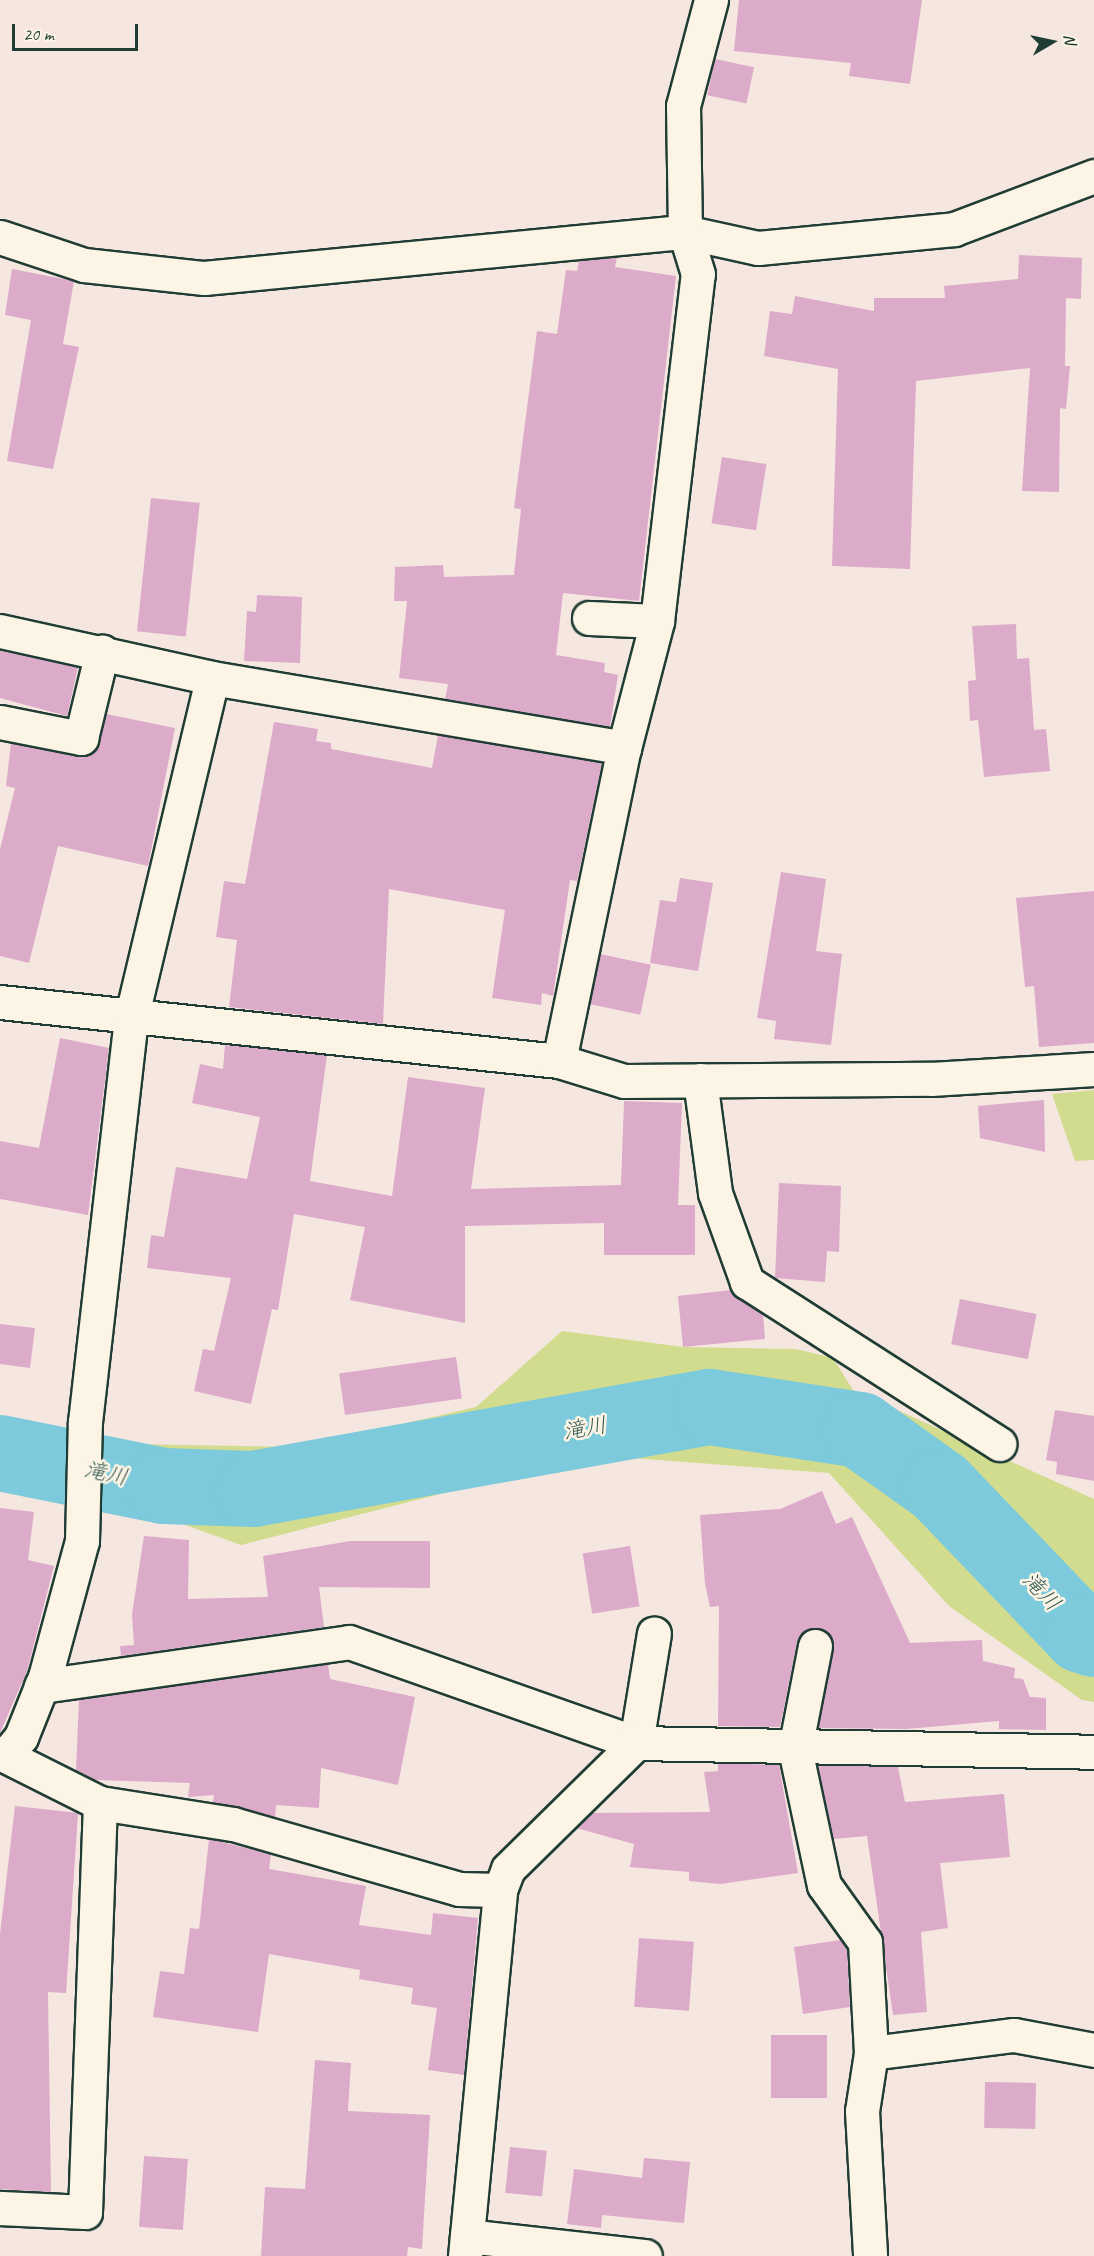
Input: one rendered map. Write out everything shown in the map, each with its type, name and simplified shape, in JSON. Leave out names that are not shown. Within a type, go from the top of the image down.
[{"type":"street","points":[[559,1061],[624,748],[657,621],[698,274],[685,232],[683,106],[711,0]]},
{"type":"street","points":[[0,237],[84,266],[204,278],[685,232],[758,248],[954,229],[1094,176]]},
{"type":"street","points":[[589,618],[657,621]]},
{"type":"street","points":[[0,631],[212,678],[624,748]]},
{"type":"street","points":[[0,722],[81,738],[102,652]]},
{"type":"street","points":[[212,678],[131,1019],[85,1422],[82,1541],[41,1686],[21,1737],[4,1753],[36,1774],[100,1803],[233,1824],[459,1889],[500,1890]]},
{"type":"street","points":[[0,1002],[131,1019],[559,1061],[624,1080],[931,1079],[1094,1069]]},
{"type":"street","points":[[700,1080],[715,1193],[747,1282],[999,1444]]},
{"type":"street","points":[[645,2256],[466,2246],[500,1890],[508,1869],[636,1743],[654,1633]]},
{"type":"street","points":[[41,1686],[349,1642],[636,1743],[795,1749],[1094,1752]]},
{"type":"street","points":[[815,1646],[795,1749],[824,1885],[865,1942],[871,2053],[862,2111],[870,2256]]},
{"type":"street","points":[[0,2208],[85,2212],[100,1803]]},
{"type":"street","points":[[871,2053],[1014,2035],[1094,2050]]},
{"type":"green space","points":[[1094,1090],[1094,1160],[1075,1161],[1052,1094]]},
{"type":"green space","points":[[562,1331],[683,1347],[796,1349],[833,1358],[853,1390],[1094,1499],[1094,1702],[1082,1700],[949,1606],[829,1473],[632,1458],[483,1483],[241,1545],[177,1522],[128,1444],[302,1447],[476,1407]]},
{"type":"building","points":[[739,0],[922,0],[910,84],[849,76],[851,63],[734,51]]},
{"type":"building","points":[[715,59],[754,67],[746,104],[707,95]]},
{"type":"building","points":[[1019,255],[1082,258],[1081,299],[1066,298],[1065,366],[1070,366],[1066,409],[1060,408],[1059,492],[1022,491],[1030,368],[916,381],[910,569],[832,566],[838,369],[764,356],[770,311],[792,314],[795,296],[874,311],[874,298],[945,298],[944,286],[1018,279]]},
{"type":"building","points":[[617,257],[615,267],[676,276],[639,601],[563,593],[556,655],[605,663],[604,672],[618,675],[610,727],[445,699],[448,684],[399,678],[407,601],[394,601],[395,567],[443,565],[444,577],[514,575],[521,509],[514,508],[537,331],[557,334],[566,270],[577,271],[579,261]]},
{"type":"building","points":[[12,269],[74,281],[63,344],[79,347],[53,469],[7,461],[31,320],[5,315]]},
{"type":"building","points":[[722,457],[766,464],[756,530],[712,523]]},
{"type":"building","points":[[151,498],[200,503],[186,636],[137,631]]},
{"type":"building","points":[[257,595],[302,597],[300,663],[244,661],[247,611],[256,612]]},
{"type":"building","points":[[1016,624],[1017,659],[1029,658],[1034,730],[1046,729],[1050,771],[984,777],[978,720],[970,721],[968,681],[976,680],[972,626]]},
{"type":"building","points":[[0,651],[78,667],[67,716],[0,698]]},
{"type":"building","points":[[106,714],[175,728],[148,866],[58,846],[29,963],[0,956],[0,849],[15,788],[6,786],[11,743],[86,756],[99,743]]},
{"type":"building","points":[[274,722],[318,729],[316,741],[331,743],[331,749],[432,768],[438,735],[602,763],[577,881],[570,880],[553,996],[542,993],[541,1005],[492,998],[505,910],[389,889],[383,1024],[229,1007],[237,940],[216,937],[224,881],[245,884]]},
{"type":"building","points":[[781,872],[826,879],[816,951],[842,954],[831,1045],[774,1039],[776,1021],[757,1018]]},
{"type":"building","points":[[680,878],[713,883],[698,971],[650,963],[660,900],[676,902]]},
{"type":"building","points":[[1094,891],[1094,1043],[1039,1047],[1034,986],[1025,987],[1016,898]]},
{"type":"building","points":[[600,954],[651,965],[640,1015],[589,1004]]},
{"type":"building","points":[[60,1038],[109,1048],[88,1215],[0,1199],[0,1141],[39,1148]]},
{"type":"building","points":[[225,1045],[327,1055],[310,1181],[392,1196],[408,1077],[485,1088],[471,1189],[621,1185],[624,1101],[682,1103],[678,1205],[695,1205],[695,1255],[604,1255],[604,1223],[465,1226],[465,1323],[350,1300],[365,1227],[294,1214],[278,1310],[272,1309],[251,1404],[194,1391],[203,1349],[214,1351],[231,1278],[147,1268],[151,1235],[164,1237],[176,1167],[247,1179],[260,1117],[192,1103],[200,1064],[223,1069]]},
{"type":"building","points":[[1044,1100],[1045,1152],[980,1138],[978,1106]]},
{"type":"building","points":[[779,1183],[841,1186],[839,1252],[827,1251],[825,1282],[775,1278]]},
{"type":"building","points":[[731,1290],[763,1314],[765,1339],[683,1347],[678,1296]]},
{"type":"building","points":[[960,1299],[1037,1314],[1028,1359],[951,1344]]},
{"type":"building","points":[[0,1324],[35,1328],[30,1368],[0,1364]]},
{"type":"building","points":[[456,1357],[462,1399],[345,1415],[339,1373]]},
{"type":"building","points":[[1055,1410],[1094,1416],[1094,1481],[1056,1474],[1057,1462],[1046,1460]]},
{"type":"building","points":[[822,1491],[836,1524],[852,1517],[910,1643],[982,1640],[983,1661],[1015,1668],[1014,1678],[1023,1679],[1030,1697],[1046,1698],[1046,1730],[999,1729],[999,1721],[906,1729],[818,1728],[833,1649],[828,1632],[818,1628],[801,1633],[797,1642],[780,1727],[718,1726],[719,1606],[710,1607],[705,1584],[700,1515],[780,1509]]},
{"type":"building","points":[[0,1508],[34,1512],[28,1560],[54,1566],[27,1671],[0,1733]]},
{"type":"building","points":[[144,1536],[189,1540],[188,1599],[268,1597],[263,1556],[350,1541],[430,1541],[430,1588],[319,1587],[324,1627],[121,1656],[120,1646],[134,1645],[132,1614]]},
{"type":"building","points":[[630,1546],[640,1606],[592,1614],[583,1554]]},
{"type":"building","points":[[328,1664],[330,1679],[415,1697],[398,1785],[321,1768],[319,1808],[276,1805],[275,1817],[213,1802],[214,1795],[188,1797],[190,1783],[95,1780],[76,1770],[79,1700]]},
{"type":"building","points":[[718,1763],[779,1765],[798,1873],[720,1884],[689,1881],[689,1872],[630,1867],[634,1844],[576,1828],[592,1813],[710,1812],[704,1772],[718,1771]]},
{"type":"building","points":[[818,1765],[898,1767],[905,1802],[1004,1794],[1010,1857],[940,1863],[948,1928],[921,1932],[927,2012],[893,2015],[867,1836],[833,1839]]},
{"type":"building","points":[[15,1806],[78,1813],[66,1993],[48,1992],[51,2192],[0,2189],[0,1934]]},
{"type":"building","points":[[209,1839],[271,1854],[269,1869],[366,1886],[359,1925],[431,1935],[433,1913],[478,1918],[464,2075],[428,2070],[437,2008],[411,2004],[413,1988],[359,1979],[360,1970],[269,1954],[258,2032],[153,2017],[160,1971],[184,1974],[190,1928],[199,1929]]},
{"type":"building","points":[[639,1938],[694,1942],[689,2011],[634,2007]]},
{"type":"building","points":[[840,1940],[847,1948],[850,2007],[803,2014],[794,1947]]},
{"type":"building","points":[[771,2035],[827,2035],[827,2098],[771,2098]]},
{"type":"building","points":[[315,2060],[351,2063],[348,2111],[430,2115],[422,2249],[408,2247],[407,2256],[261,2256],[265,2187],[305,2189]]},
{"type":"building","points":[[985,2082],[1036,2083],[1035,2129],[984,2128]]},
{"type":"building","points":[[510,2147],[547,2151],[542,2197],[505,2193]]},
{"type":"building","points":[[144,2156],[188,2159],[183,2230],[139,2227]]},
{"type":"building","points":[[644,2158],[690,2162],[684,2223],[602,2215],[601,2228],[567,2224],[574,2169],[642,2178]]},
{"type":"waterway","name":"滝川","points":[[0,1453],[163,1486],[253,1489],[710,1407],[860,1430],[940,1487],[1082,1635],[1094,1639]]}]
